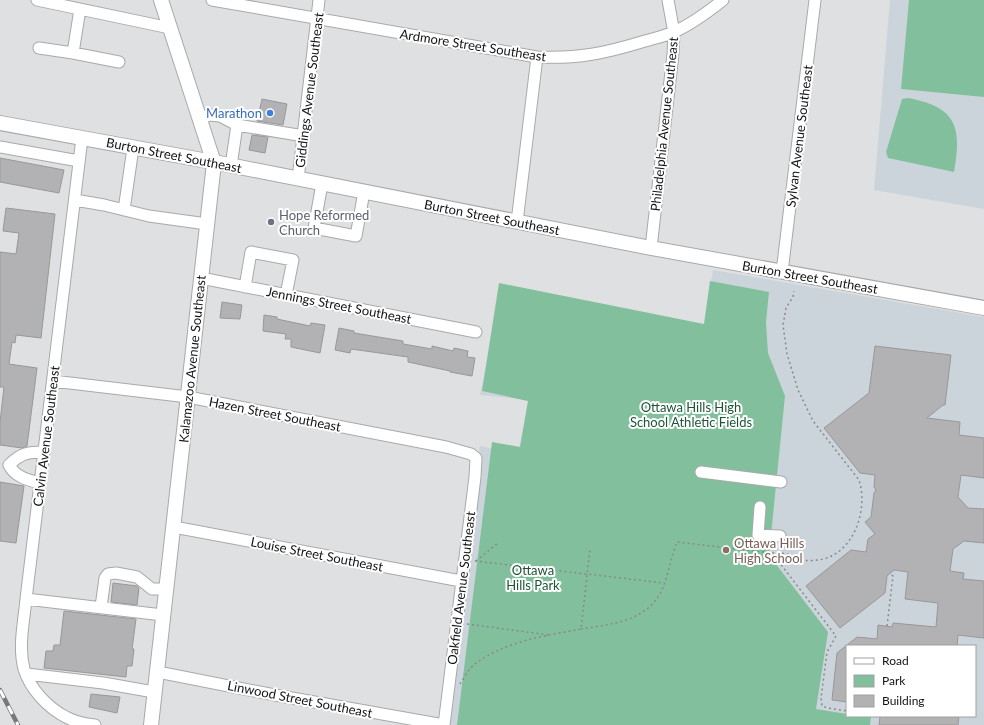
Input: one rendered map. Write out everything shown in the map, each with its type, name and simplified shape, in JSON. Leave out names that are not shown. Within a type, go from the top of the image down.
[{"type":"main road","name":"Kalamazoo Avenue Southeast","points":[[151,725],[214,163],[161,0]]},
{"type":"main road","name":"Burton Street Southeast","points":[[0,123],[231,166],[651,248],[984,308]]},
{"type":"street","points":[[37,0],[68,3],[80,9],[170,28]]},
{"type":"street","name":"Ardmore Street Southeast","points":[[212,0],[537,57],[579,57],[605,53],[674,32],[705,14],[723,0]]},
{"type":"street","name":"Giddings Avenue Southeast","points":[[298,179],[319,0]]},
{"type":"street","name":"Philadelphia Avenue Southeast","points":[[651,248],[673,54],[674,32],[668,0]]},
{"type":"street","name":"Sylvan Avenue Southeast","points":[[782,272],[815,0]]},
{"type":"street","points":[[73,53],[80,9]]},
{"type":"street","points":[[39,48],[119,62]]},
{"type":"street","points":[[517,222],[537,57]]},
{"type":"street","points":[[200,119],[209,115],[220,116],[237,125],[304,136]]},
{"type":"street","points":[[231,166],[237,125]]},
{"type":"street","name":"Calvin Avenue Southeast","points":[[82,138],[22,632],[22,651],[24,670],[41,698],[66,717],[83,723],[95,725]]},
{"type":"street","points":[[0,147],[79,161]]},
{"type":"street","points":[[124,210],[133,148]]},
{"type":"street","points":[[322,184],[314,228],[356,236],[364,192]]},
{"type":"street","points":[[75,200],[172,220],[207,224]]},
{"type":"street","points":[[245,287],[251,252],[293,260],[286,295]]},
{"type":"street","name":"Jennings Street Southeast","points":[[202,278],[476,332]]},
{"type":"street","name":"Hazen Street Southeast","points":[[53,382],[188,398],[446,447],[471,454]]},
{"type":"street","points":[[40,483],[19,476],[5,464],[21,454],[30,452],[44,452]]},
{"type":"street","name":"Oakfield Avenue Southeast","points":[[444,725],[475,477],[476,458],[471,454]]},
{"type":"street","points":[[701,472],[781,482]]},
{"type":"street","points":[[760,507],[758,535],[780,536]]},
{"type":"street","name":"Louise Street Southeast","points":[[174,527],[461,581]]},
{"type":"street","points":[[101,608],[105,578],[108,574],[116,572],[126,574],[141,579],[152,589],[166,589]]},
{"type":"street","points":[[26,599],[163,615]]},
{"type":"street","name":"Linwood Street Southeast","points":[[157,672],[444,725]]},
{"type":"street","points":[[27,674],[103,683],[154,692]]},
{"type":"path","points":[[460,684],[474,664],[504,647],[551,635],[628,621],[638,615],[647,609],[657,599],[664,583],[677,542],[788,554],[795,558],[811,561],[834,555],[845,546],[853,535],[862,506],[862,490],[859,480],[813,421],[798,390],[796,379],[787,354],[784,321],[786,308],[793,297],[794,291]]},
{"type":"path","points":[[498,543],[475,561],[664,583]]},
{"type":"path","points":[[581,629],[590,549]]},
{"type":"path","points":[[772,553],[836,636],[827,652],[821,698],[822,706],[846,711]]},
{"type":"path","points":[[887,626],[892,576],[890,574]]},
{"type":"path","points":[[467,624],[551,635]]},
{"type":"shaded area","points":[[890,0],[984,0],[984,209],[874,190]]},
{"type":"shaded area","name":"Ottawa Hills High School","points":[[713,270],[984,317],[984,725],[449,725],[480,446],[518,454],[529,400],[480,395],[503,286],[704,326]]},
{"type":"green space","points":[[909,0],[984,0],[984,97],[901,89]]},
{"type":"green space","points":[[908,98],[937,107],[946,114],[952,122],[956,131],[957,143],[954,172],[888,158],[886,152],[902,99]]},
{"type":"green space","name":"Ottawa Hills High School Athletic Fields","points":[[710,281],[769,292],[766,322],[768,353],[785,396],[769,555],[828,632],[816,709],[846,714],[846,717],[871,717],[870,725],[457,725],[492,442],[520,447],[528,401],[482,391],[499,283],[704,324]]},
{"type":"building","points":[[262,99],[287,104],[283,125],[257,121]]},
{"type":"building","points":[[252,135],[268,137],[265,153],[249,150]]},
{"type":"building","points":[[0,158],[64,170],[59,193],[0,182]]},
{"type":"building","points":[[6,208],[55,214],[41,338],[16,335],[15,343],[12,342],[9,364],[37,368],[27,446],[22,448],[0,445],[0,422],[4,387],[0,387],[0,252],[16,254],[19,233],[3,231]]},
{"type":"building","points":[[222,302],[242,305],[240,319],[220,318]]},
{"type":"building","points":[[264,315],[310,326],[311,323],[325,325],[320,353],[291,347],[291,339],[285,339],[286,334],[263,331]]},
{"type":"building","points":[[339,328],[354,331],[354,333],[403,341],[403,344],[432,349],[432,346],[453,351],[454,348],[468,351],[467,357],[475,358],[472,376],[408,362],[408,357],[351,349],[350,353],[335,350]]},
{"type":"building","name":"Ottawa Hills High School","points":[[875,346],[951,355],[945,405],[927,418],[960,422],[959,435],[984,438],[984,478],[961,475],[958,497],[968,508],[984,509],[984,543],[964,541],[953,549],[950,571],[964,573],[963,579],[984,581],[984,638],[958,635],[957,645],[847,645],[857,637],[877,639],[878,625],[892,627],[893,623],[936,627],[938,603],[905,599],[908,572],[894,570],[887,576],[885,593],[840,628],[806,586],[851,550],[866,552],[868,539],[875,534],[865,522],[871,517],[874,493],[876,490],[874,487],[875,475],[860,473],[824,428],[869,393]]},
{"type":"building","points":[[0,482],[24,486],[16,543],[0,541]]},
{"type":"building","points":[[113,583],[137,586],[139,588],[137,605],[111,602]]},
{"type":"building","points":[[64,611],[136,619],[132,649],[134,649],[132,666],[127,666],[126,677],[44,668],[46,651],[53,651],[54,645],[60,645]]},
{"type":"building","name":"Ottawa Hills High School","points":[[846,646],[846,702],[832,700],[837,653]]},
{"type":"building","points":[[91,694],[120,697],[117,713],[89,707]]},
{"type":"building","points":[[880,717],[959,717],[958,725],[879,725]]},
{"type":"railway","points":[[0,690],[18,725]]},
{"type":"place","name":"Marathon","points":[[270,113]]},
{"type":"place","name":"Hope Reformed Church","points":[[271,222]]},
{"type":"place","name":"Ottawa Hills High School","points":[[726,550]]},
{"type":"park label","name":"Ottawa Hills Park","points":[[533,578]]}]
